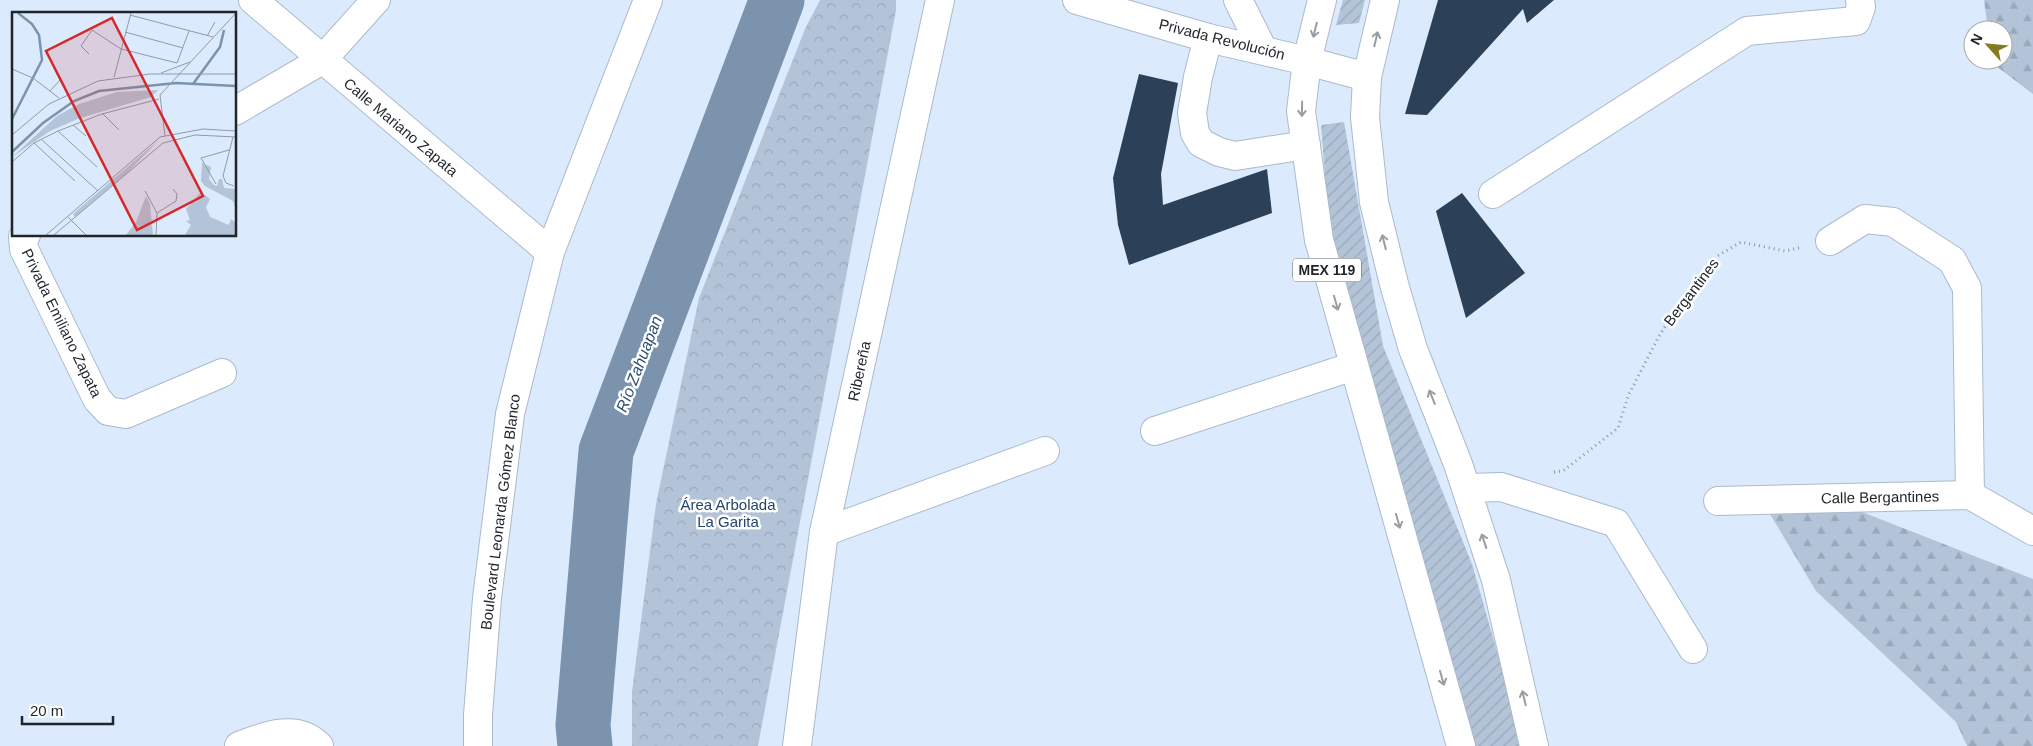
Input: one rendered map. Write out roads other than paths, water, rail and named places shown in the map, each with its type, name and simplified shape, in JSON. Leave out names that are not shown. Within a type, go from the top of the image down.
[{"type":"street","name":"Calle Mariano Zapata","points":[[253,0],[550,252]]},
{"type":"street","points":[[236,110],[322,60],[376,0]]},
{"type":"street","name":"Boulevard Leonarda Gómez Blanco","points":[[478,746],[478,715],[487,598],[510,414],[550,252],[648,0]]},
{"type":"street","name":"Ribereña","points":[[797,746],[824,532],[940,0]]},
{"type":"street","name":"Privada Revolución","points":[[1077,0],[1208,38],[1367,77]]},
{"type":"street","points":[[1238,0],[1263,50]]},
{"type":"street","name":"MEX 119","points":[[1322,0],[1307,61],[1301,111],[1319,240],[1461,746]]},
{"type":"street","points":[[1385,0],[1367,77],[1365,116],[1374,202],[1394,284],[1413,349],[1450,443],[1496,580],[1534,746]]},
{"type":"street","points":[[1492,194],[1747,31],[1856,21],[1861,7],[1860,0]]},
{"type":"street","points":[[1208,38],[1198,77],[1192,113],[1195,133],[1201,143],[1219,152],[1235,156],[1306,145]]},
{"type":"street","points":[[1830,241],[1864,219],[1893,222],[1952,260],[1967,288],[1970,495],[2033,531]]},
{"type":"street","name":"Privada Emiliano Zapata","points":[[24,236],[24,249],[97,399],[108,410],[126,414],[222,373]]},
{"type":"street","points":[[1155,431],[1354,366]]},
{"type":"street","points":[[824,532],[1044,451]]},
{"type":"street","points":[[1466,488],[1501,487],[1616,523],[1693,649]]},
{"type":"street","name":"Calle Bergantines","points":[[1718,501],[1970,495]]},
{"type":"street","points":[[240,746],[266,736],[294,732],[319,746]]},
{"type":"waterway","name":"Río Zahuapan","points":[[585,746],[583,725],[606,451],[777,0]]},
{"type":"park label","name":"Área Arbolada La Garita","points":[[728,512]]}]
